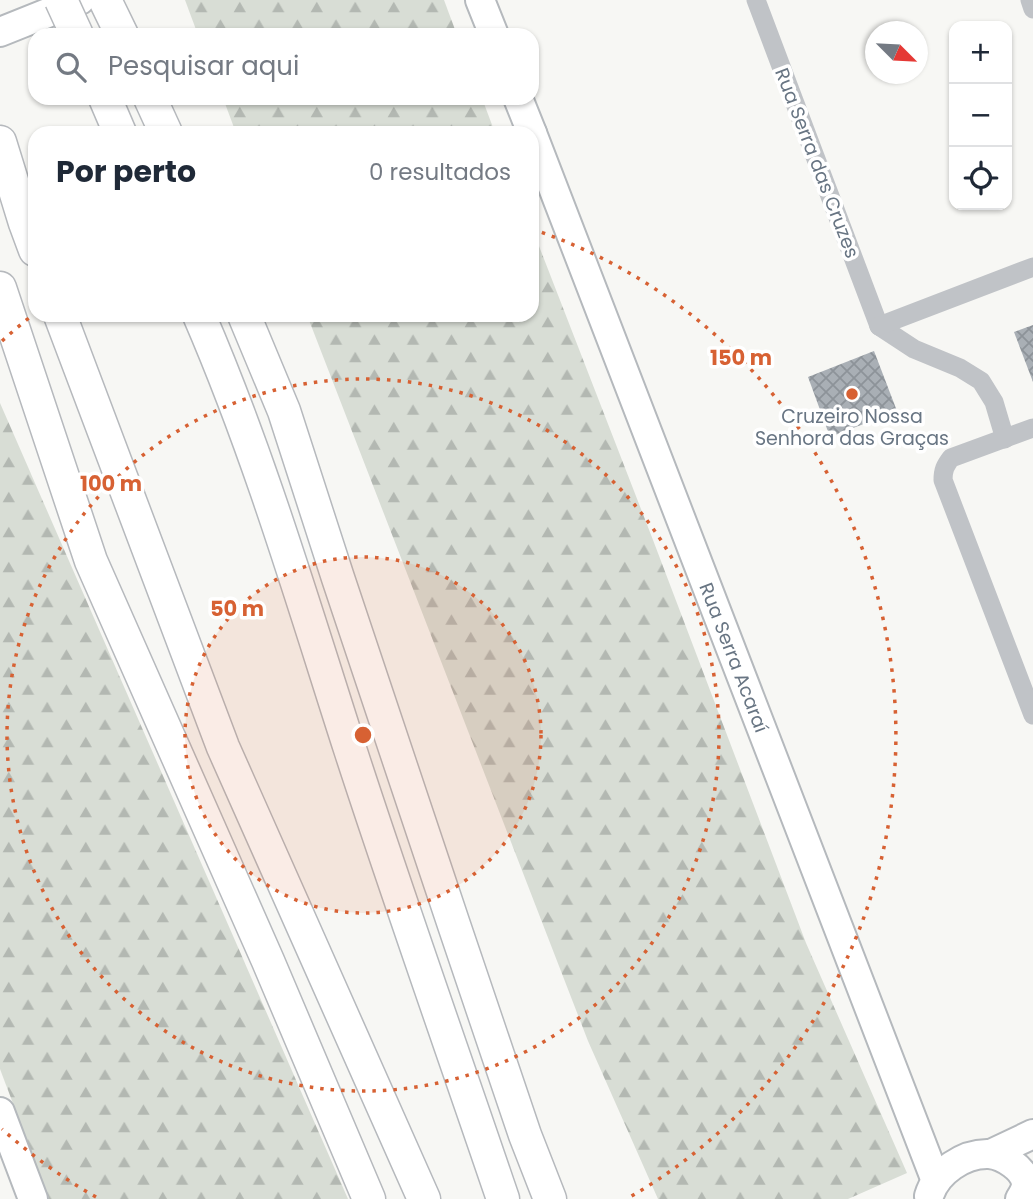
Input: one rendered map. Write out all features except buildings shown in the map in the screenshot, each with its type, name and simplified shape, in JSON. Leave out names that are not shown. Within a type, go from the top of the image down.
[{"type":"main road","points":[[61,0],[74,28]]},
{"type":"main road","points":[[105,0],[119,28]]},
{"type":"main road","points":[[108,105],[117,126]]},
{"type":"main road","points":[[153,105],[163,126]]},
{"type":"main road","points":[[0,142],[28,230]]},
{"type":"main road","points":[[0,288],[91,561],[268,961],[369,1199]]},
{"type":"main road","points":[[63,322],[223,747],[424,1199]]},
{"type":"main road","points":[[202,322],[225,375],[261,474],[359,775],[503,1199]]},
{"type":"main road","points":[[247,322],[284,411],[454,925],[525,1135],[550,1199]]},
{"type":"street","points":[[0,32],[80,0]]},
{"type":"street","points":[[480,0],[491,28]]},
{"type":"street","name":"Rua Serra das Cruzes","points":[[756,0],[879,326]]},
{"type":"street","points":[[1030,0],[1033,9]]},
{"type":"street","name":"Rua Serra Acaraí","points":[[521,105],[529,126]]},
{"type":"street","name":"Rua Serra Acaraí","points":[[539,152],[926,1192]]},
{"type":"street","points":[[879,326],[1033,267]]},
{"type":"street","points":[[879,326],[914,349],[960,368],[981,381],[994,402],[1005,439]]},
{"type":"street","points":[[1033,428],[951,458],[945,466],[943,480],[1033,715]]},
{"type":"street","points":[[0,1112],[33,1199]]},
{"type":"street","points":[[926,1192],[948,1168],[962,1160],[991,1154],[1033,1134]]},
{"type":"street","points":[[991,1154],[1016,1166],[1027,1186]]},
{"type":"green space","points":[[185,0],[444,0],[454,28],[195,28]]},
{"type":"green space","points":[[226,105],[485,105],[492,126],[233,126]]},
{"type":"green space","points":[[539,246],[806,943],[907,1173],[848,1199],[658,1199],[588,1041],[310,322],[539,322]]},
{"type":"green space","points":[[0,403],[348,1199],[49,1199],[0,1069]]},
{"type":"place","name":"Cruzeiro Nossa Senhora das Graças","points":[[852,394]]}]
